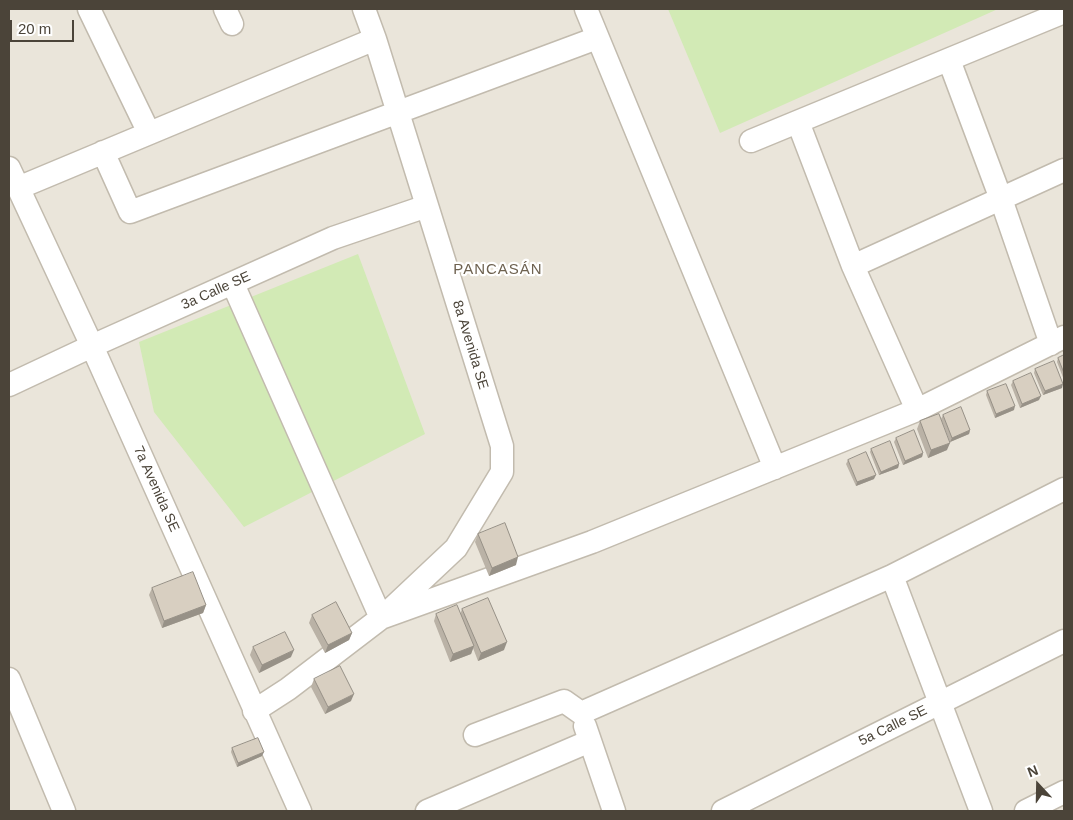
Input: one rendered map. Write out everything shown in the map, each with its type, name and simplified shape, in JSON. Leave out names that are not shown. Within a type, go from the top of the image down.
[{"type":"street","points":[[90,9],[149,133]]},
{"type":"street","name":"8a Avenida SE","points":[[364,9],[502,446],[502,472],[456,548],[382,618]]},
{"type":"street","points":[[586,9],[774,468]]},
{"type":"street","points":[[752,141],[1064,12]]},
{"type":"street","points":[[103,152],[130,212],[598,38]]},
{"type":"street","points":[[13,178],[103,152],[375,39]]},
{"type":"street","points":[[254,711],[288,689],[382,618],[592,542],[917,410],[1057,340],[1001,199],[949,60]]},
{"type":"street","points":[[798,122],[853,266],[917,410]]},
{"type":"street","points":[[853,266],[1064,170]]},
{"type":"street","name":"7a Avenida SE","points":[[13,178],[92,346],[300,811]]},
{"type":"street","name":"3a Calle SE","points":[[9,385],[333,238],[427,206]]},
{"type":"street","points":[[232,284],[382,618]]},
{"type":"street","points":[[581,713],[892,576],[1064,489]]},
{"type":"street","points":[[892,576],[981,811]]},
{"type":"street","name":"5a Calle SE","points":[[723,811],[1064,641]]},
{"type":"street","points":[[9,679],[64,811]]},
{"type":"street","points":[[475,734],[564,701],[581,713],[614,811]]},
{"type":"street","points":[[427,811],[590,741]]},
{"type":"street","points":[[1026,811],[1064,792]]},
{"type":"shaded area","points":[[9,9],[1064,9],[1064,811],[9,811]]},
{"type":"green space","points":[[668,9],[998,9],[720,133]]},
{"type":"green space","points":[[358,254],[425,434],[244,527],[154,412],[139,342]]},
{"type":"building","points":[[1064,355],[1064,373],[1058,358]]},
{"type":"building","points":[[1054,361],[1063,384],[1045,391],[1035,369]]},
{"type":"building","points":[[1031,373],[1041,396],[1022,404],[1013,381]]},
{"type":"building","points":[[1006,384],[1015,406],[996,414],[987,391]]},
{"type":"building","points":[[961,407],[970,430],[952,438],[943,415]]},
{"type":"building","points":[[939,414],[950,443],[931,450],[920,421]]},
{"type":"building","points":[[914,430],[923,453],[905,461],[896,438]]},
{"type":"building","points":[[890,441],[899,464],[881,472],[871,449]]},
{"type":"building","points":[[866,452],[876,475],[857,482],[848,460]]},
{"type":"building","points":[[505,523],[518,557],[492,568],[478,534]]},
{"type":"building","points":[[193,572],[206,605],[164,621],[152,588]]},
{"type":"building","points":[[488,598],[507,642],[481,653],[462,609]]},
{"type":"building","points":[[336,602],[352,633],[328,645],[312,615]]},
{"type":"building","points":[[457,605],[474,646],[453,654],[436,614]]},
{"type":"building","points":[[285,632],[294,650],[262,665],[253,647]]},
{"type":"building","points":[[340,666],[354,694],[328,707],[314,679]]},
{"type":"building","points":[[258,738],[264,752],[238,763],[232,748]]},
{"type":"district","name":"PANCASÁN","points":[[498,270]]}]
